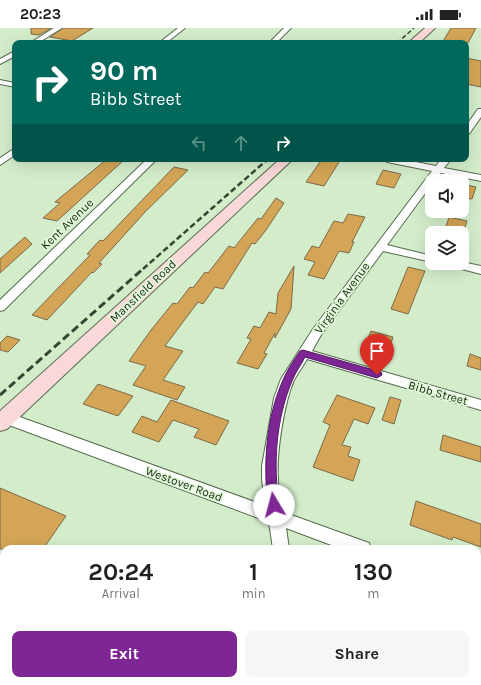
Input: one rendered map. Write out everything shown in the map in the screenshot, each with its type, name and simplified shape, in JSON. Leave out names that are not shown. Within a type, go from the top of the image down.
[{"type":"main road","points":[[416,40],[430,28]]},
{"type":"main road","name":"Mansfield Road","points":[[3,421],[284,162]]},
{"type":"street","points":[[38,40],[59,28]]},
{"type":"street","points":[[166,40],[182,28]]},
{"type":"street","points":[[275,40],[288,28]]},
{"type":"street","points":[[0,62],[12,55]]},
{"type":"street","points":[[0,82],[12,84]]},
{"type":"street","points":[[469,128],[480,113]]},
{"type":"street","points":[[0,162],[12,154]]},
{"type":"street","name":"Kent Avenue","points":[[0,307],[149,162]]},
{"type":"street","points":[[420,162],[442,164],[481,178]]},
{"type":"street","name":"Virginia Avenue","points":[[280,545],[270,480],[274,430],[281,398],[288,379],[317,332],[442,164]]},
{"type":"street","points":[[380,247],[425,257]]},
{"type":"street","points":[[469,267],[481,270]]},
{"type":"street","name":"Bibb Street","points":[[303,353],[481,405]]},
{"type":"street","name":"Westover Road","points":[[3,421],[352,545]]},
{"type":"building","points":[[31,28],[51,28],[39,35],[31,34]]},
{"type":"building","points":[[63,28],[93,28],[74,40],[50,37]]},
{"type":"building","points":[[451,28],[476,28],[469,41],[444,40]]},
{"type":"building","points":[[469,59],[481,61],[481,87],[469,85]]},
{"type":"building","points":[[103,162],[122,162],[57,221],[43,218],[60,203],[55,202]]},
{"type":"building","points":[[320,162],[339,162],[324,186],[306,182]]},
{"type":"building","points":[[174,167],[188,170],[145,212],[99,263],[102,264],[93,273],[92,272],[47,320],[32,315],[90,255],[87,254],[100,240],[103,241]]},
{"type":"building","points":[[383,170],[401,174],[394,188],[376,184]]},
{"type":"building","points":[[469,186],[476,187],[472,199],[469,198]]},
{"type":"building","points":[[276,198],[284,203],[255,244],[252,243],[223,289],[215,287],[203,304],[198,302],[165,346],[183,351],[163,380],[185,387],[177,400],[133,385],[146,366],[129,361],[151,330],[173,303],[177,304],[190,287],[193,288],[205,272],[208,273],[229,246],[234,248],[258,218],[261,219]]},
{"type":"building","points":[[348,214],[365,217],[352,242],[354,242],[349,253],[339,251],[324,279],[308,275],[315,262],[304,259],[312,246],[319,248],[334,221],[343,223]]},
{"type":"building","points":[[449,218],[467,221],[465,226],[446,226]]},
{"type":"building","points":[[25,237],[32,244],[0,273],[0,259]]},
{"type":"building","points":[[294,266],[291,309],[275,338],[275,333],[264,353],[267,354],[258,369],[237,363],[251,339],[247,338],[254,326],[260,328],[269,312],[276,314],[278,293]]},
{"type":"building","points":[[408,267],[425,271],[408,314],[391,309]]},
{"type":"building","points":[[371,331],[393,337],[385,361],[361,355]]},
{"type":"building","points":[[7,336],[20,340],[8,352],[0,350],[0,343]]},
{"type":"building","points":[[470,354],[481,358],[481,370],[467,366]]},
{"type":"building","points":[[98,384],[133,396],[118,416],[83,404]]},
{"type":"building","points":[[337,395],[375,408],[368,424],[354,419],[342,445],[351,447],[348,456],[360,460],[353,481],[313,467],[330,425],[323,422]]},
{"type":"building","points":[[390,397],[401,400],[394,424],[382,420]]},
{"type":"building","points":[[171,400],[229,421],[216,445],[194,437],[199,429],[173,420],[159,442],[132,432],[142,416],[157,422]]},
{"type":"building","points":[[443,435],[481,447],[481,462],[440,450]]},
{"type":"building","points":[[0,488],[66,516],[46,545],[0,545]]},
{"type":"building","points":[[416,501],[481,524],[481,545],[475,545],[453,537],[452,540],[410,525]]},
{"type":"railway","points":[[400,40],[414,28]]},
{"type":"railway","points":[[143,269],[265,162]]},
{"type":"railway","points":[[0,395],[144,268]]},
{"type":"route","points":[[274,505],[270,480],[274,430],[284,388],[303,353],[377,375]]}]
